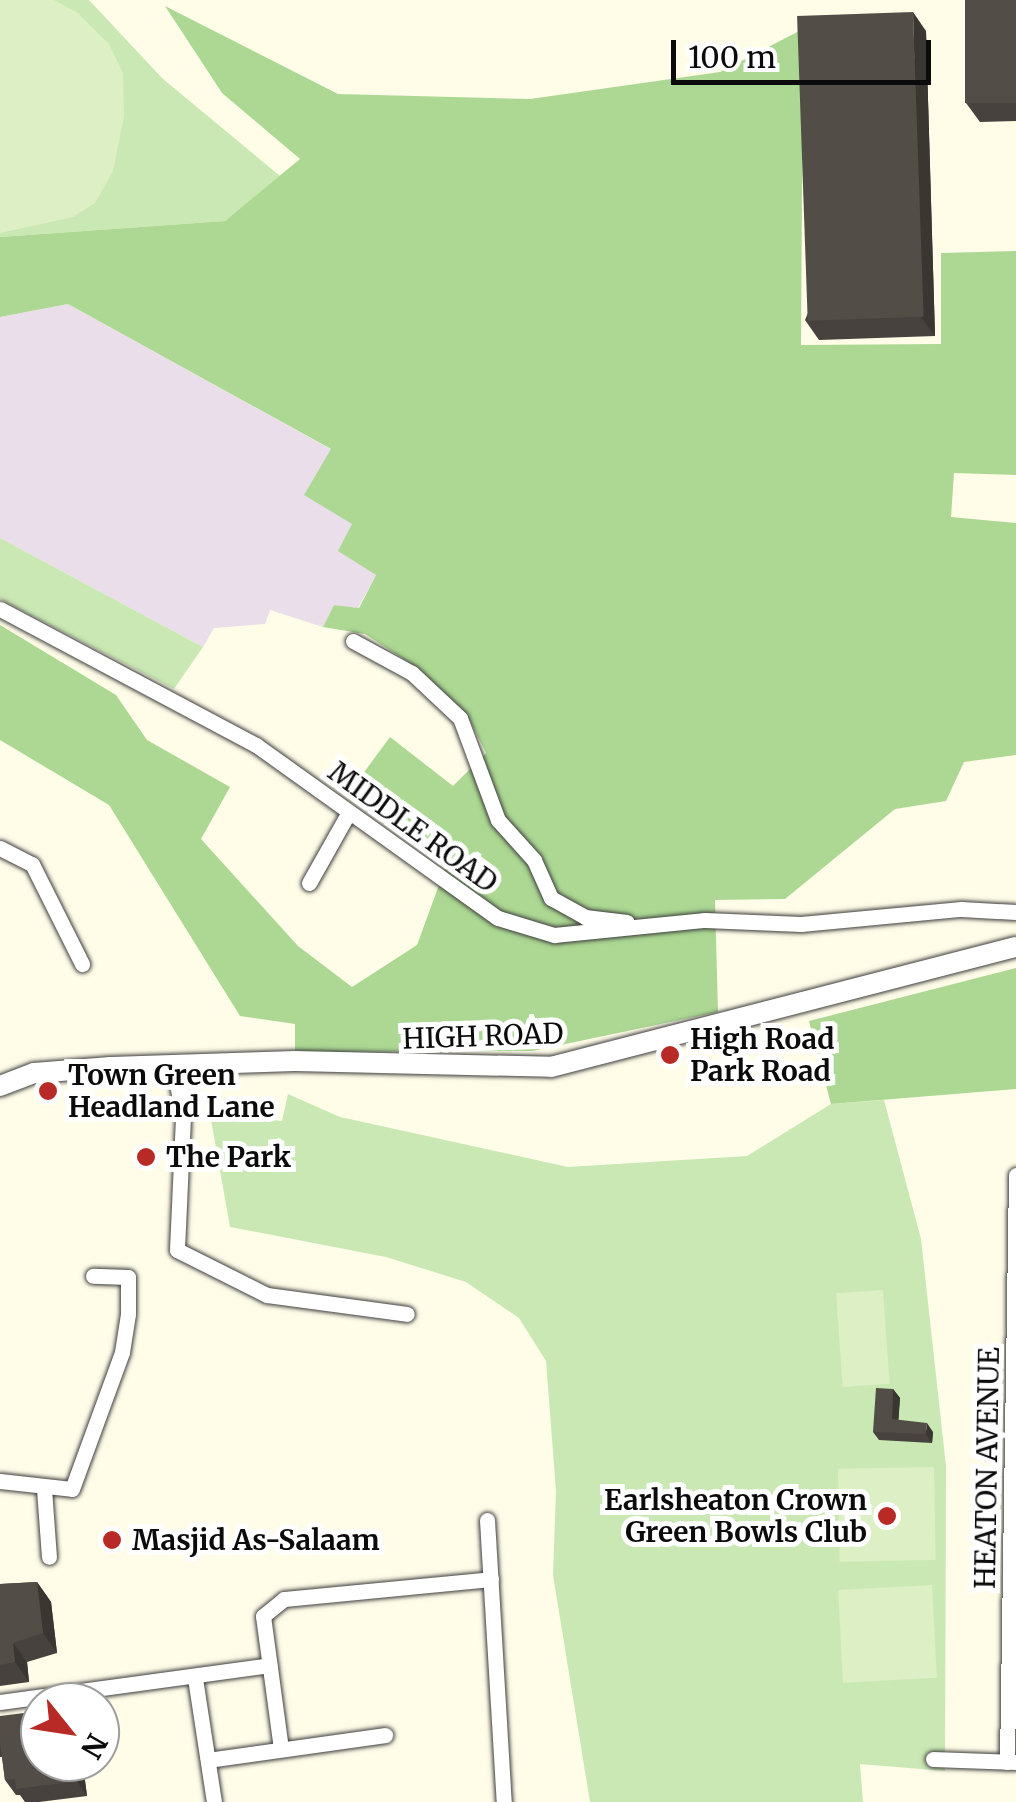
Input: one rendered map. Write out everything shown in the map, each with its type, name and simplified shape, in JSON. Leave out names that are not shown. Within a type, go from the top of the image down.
[{"type":"street","name":"MIDDLE ROAD","points":[[0,609],[256,745],[498,918],[554,936],[704,920],[801,924],[961,909],[1016,912]]},
{"type":"street","points":[[353,641],[412,673],[460,718],[498,820],[534,860],[551,898],[584,917],[626,922],[688,914],[704,920]]},
{"type":"street","points":[[309,883],[349,812]]},
{"type":"street","points":[[0,848],[32,864],[82,964]]},
{"type":"street","name":"HIGH ROAD","points":[[0,1086],[34,1073],[295,1061],[551,1067],[1016,946]]},
{"type":"street","points":[[174,1067],[183,1117],[177,1250],[267,1295],[406,1314]]},
{"type":"street","name":"HEATON AVENUE","points":[[1012,1762],[1016,1175]]},
{"type":"street","points":[[0,1480],[72,1489],[122,1352],[128,1277],[93,1276]]},
{"type":"street","points":[[44,1488],[49,1557]]},
{"type":"street","points":[[487,1520],[504,1802]]},
{"type":"street","points":[[281,1749],[263,1616],[284,1599],[491,1580]]},
{"type":"street","points":[[0,1702],[269,1665]]},
{"type":"street","points":[[195,1678],[214,1802]]},
{"type":"street","points":[[208,1760],[385,1734]]},
{"type":"street","points":[[933,1759],[1012,1762]]},
{"type":"shaded area","points":[[68,304],[332,450],[352,524],[376,575],[358,608],[334,605],[323,627],[270,610],[265,624],[214,628],[203,647],[0,538],[0,317]]},
{"type":"green space","points":[[0,0],[89,0],[163,79],[280,176],[225,221],[0,237]]},
{"type":"green space","points":[[0,0],[54,0],[78,13],[109,44],[123,73],[124,116],[113,171],[95,203],[73,217],[0,233]]},
{"type":"green space","points":[[165,6],[338,94],[530,99],[720,72],[803,29],[801,345],[941,344],[941,253],[1016,251],[1016,475],[954,473],[951,517],[1016,523],[1016,755],[964,762],[946,801],[895,809],[785,899],[715,900],[718,1012],[532,1051],[295,1052],[295,1024],[240,1016],[109,805],[0,740],[0,625],[116,695],[147,740],[230,787],[201,839],[298,946],[352,987],[417,945],[446,866],[348,794],[390,737],[453,786],[486,753],[466,713],[413,665],[365,634],[323,627],[334,605],[359,608],[376,575],[338,551],[352,524],[304,495],[331,449],[68,304],[0,317],[0,237],[225,221],[300,159],[222,93]]},
{"type":"green space","points":[[0,538],[203,647],[174,689],[0,599]]},
{"type":"green space","points":[[1016,968],[1016,1089],[831,1104],[809,1021]]},
{"type":"green space","points":[[288,1094],[340,1117],[568,1167],[747,1156],[831,1104],[884,1100],[921,1239],[946,1466],[945,1771],[860,1764],[863,1802],[590,1802],[553,1575],[556,1491],[546,1361],[519,1318],[466,1282],[386,1257],[230,1227],[210,1114],[282,1121]]},
{"type":"green space","points":[[883,1290],[890,1384],[843,1387],[836,1293]]},
{"type":"green space","name":"Earlsheaton Crown Green Bowls Club","points":[[934,1467],[936,1560],[840,1562],[838,1469]]},
{"type":"green space","name":"Earlsheaton Crown Green Bowls Club","points":[[932,1585],[937,1678],[843,1683],[838,1590]]},
{"type":"building","points":[[965,0],[1016,0],[1016,103],[965,103]]},
{"type":"building","points":[[913,12],[924,317],[808,321],[797,16]]},
{"type":"building","points":[[876,1388],[893,1389],[892,1419],[927,1423],[926,1434],[873,1432]]},
{"type":"building","points":[[37,1582],[43,1633],[13,1643],[15,1662],[0,1665],[0,1584]]},
{"type":"building","points":[[20,1714],[20,1782],[69,1782],[16,1789],[15,1779],[5,1780],[0,1716]]},
{"type":"place","name":"High Road Park Road","points":[[670,1055]]},
{"type":"place","name":"Town Green Headland Lane","points":[[48,1091]]},
{"type":"place","name":"The Park","points":[[146,1157]]},
{"type":"place","name":"Earlsheaton Crown Green Bowls Club","points":[[887,1516]]},
{"type":"place","name":"Masjid As-Salaam","points":[[112,1540]]}]
